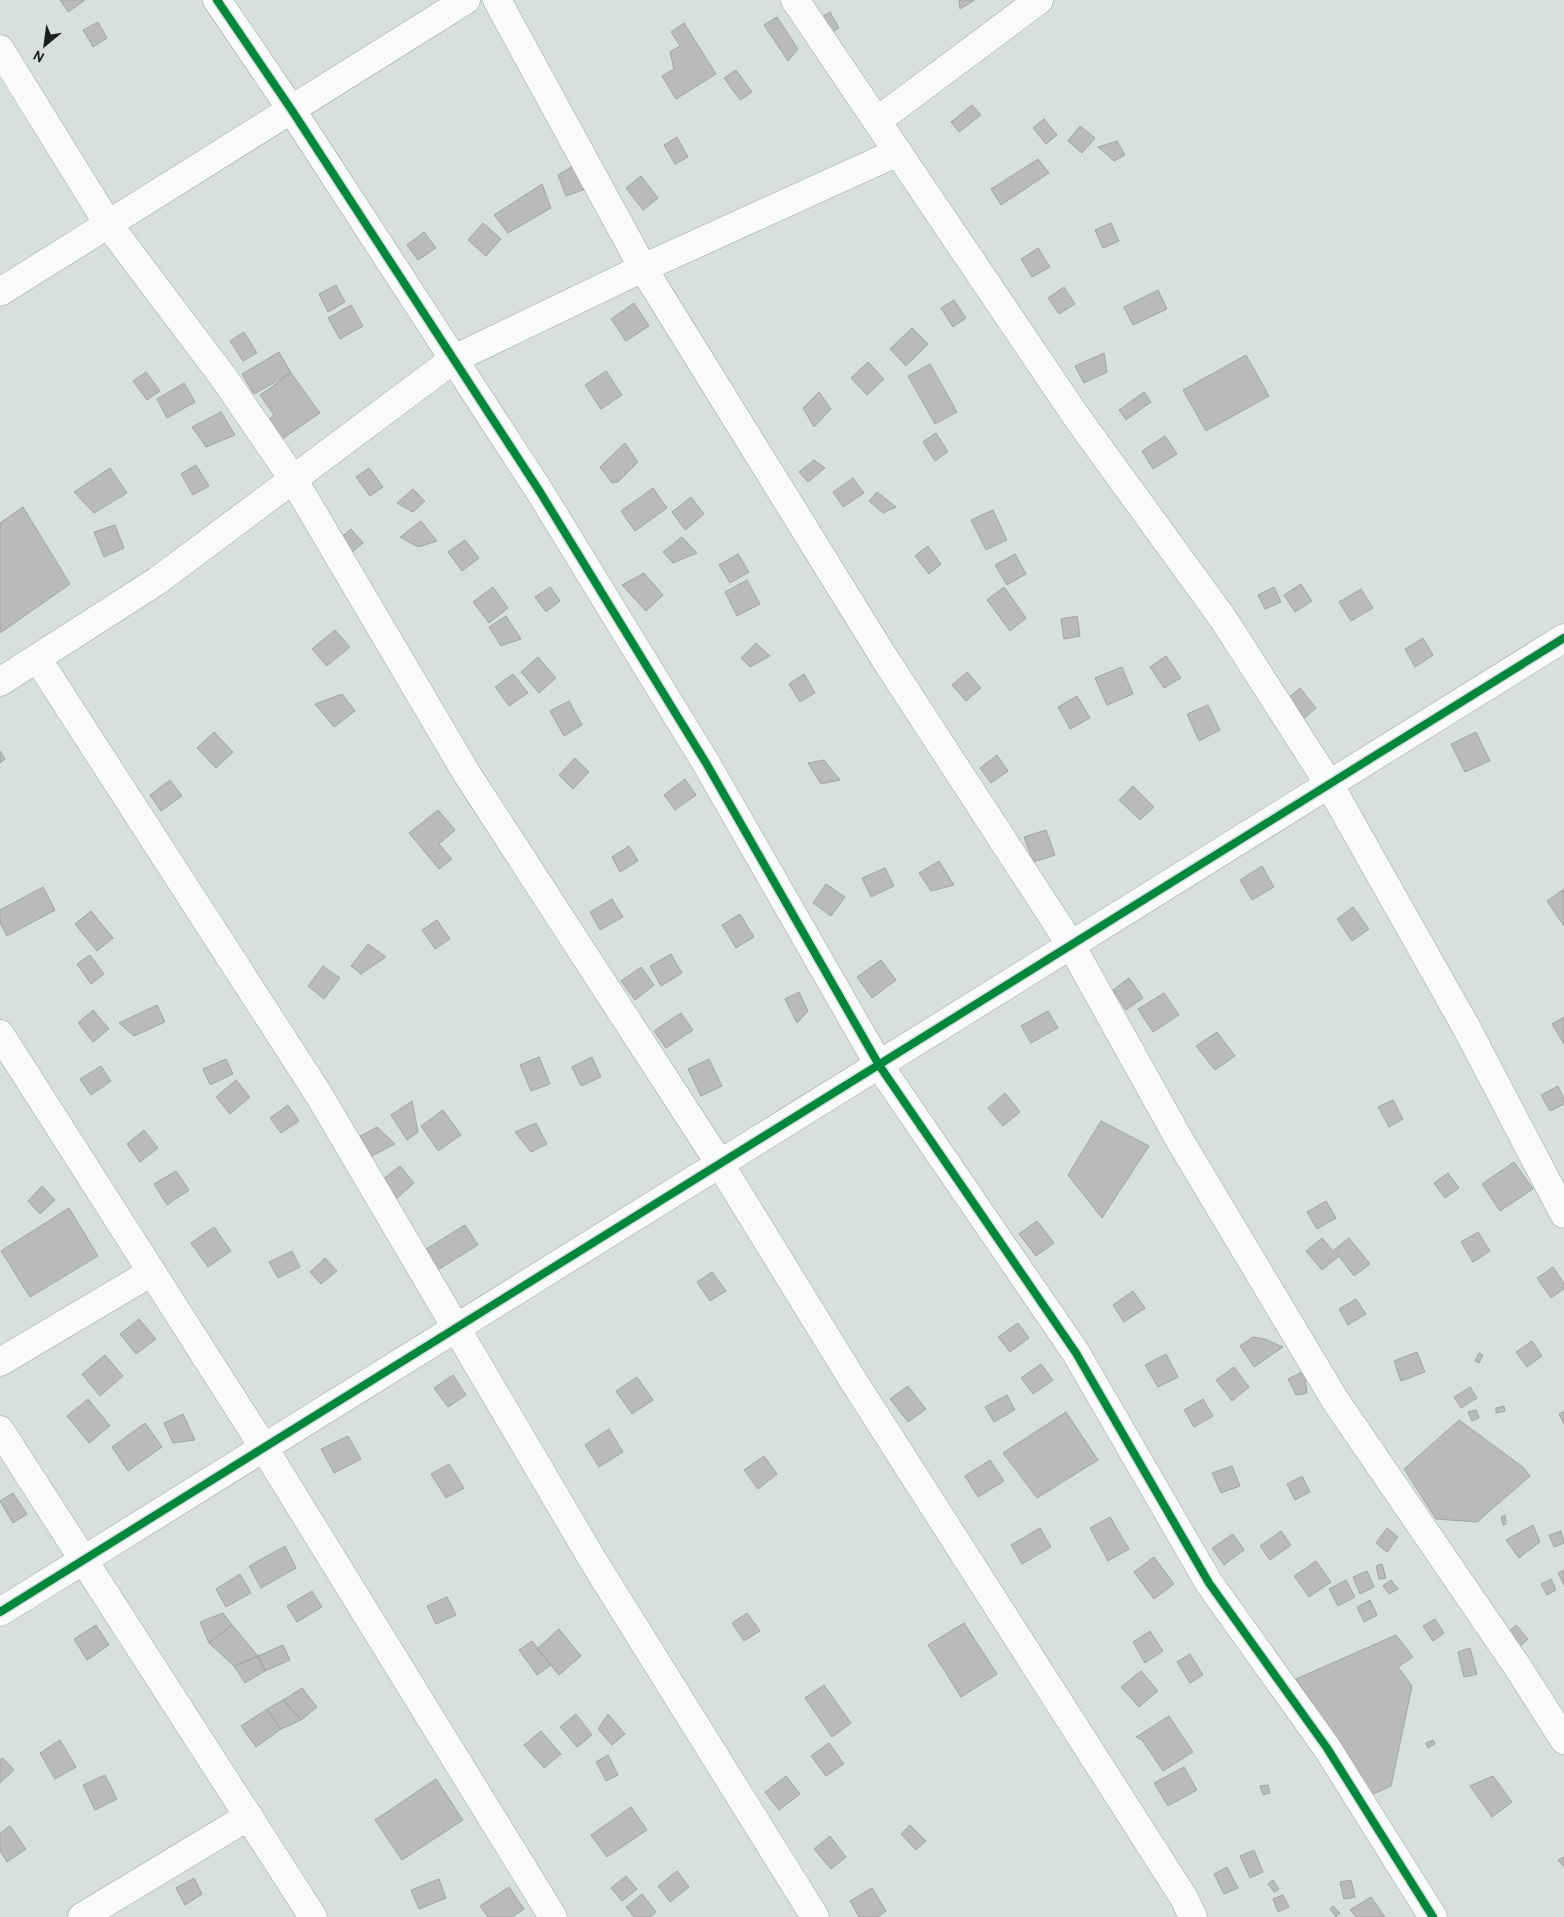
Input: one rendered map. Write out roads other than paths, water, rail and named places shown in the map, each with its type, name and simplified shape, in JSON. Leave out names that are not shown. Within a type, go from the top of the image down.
[{"type":"street","points":[[217,0],[291,109],[540,492],[706,763],[880,1065],[1076,1354],[1209,1583],[1327,1748],[1433,1917]]},
{"type":"street","points":[[0,292],[466,0]]},
{"type":"street","points":[[497,0],[643,268],[885,658],[1071,945],[1179,1139],[1335,1400],[1519,1669],[1564,1740]]},
{"type":"street","points":[[795,0],[1078,419],[1224,620],[1328,784],[1465,1025],[1564,1214]]},
{"type":"street","points":[[877,121],[1040,0]]},
{"type":"street","points":[[0,49],[108,224],[224,378],[293,479],[467,774],[720,1164],[856,1385],[1168,1872],[1194,1917]]},
{"type":"street","points":[[0,682],[157,581],[454,359],[643,268],[898,152]]},
{"type":"street","points":[[0,1612],[1564,638]]},
{"type":"street","points":[[37,658],[319,1095],[594,1562],[815,1917]]},
{"type":"street","points":[[0,1034],[264,1448],[553,1917]]},
{"type":"street","points":[[0,1362],[152,1272]]},
{"type":"street","points":[[0,1430],[313,1917]]},
{"type":"street","points":[[82,1917],[249,1816]]}]
